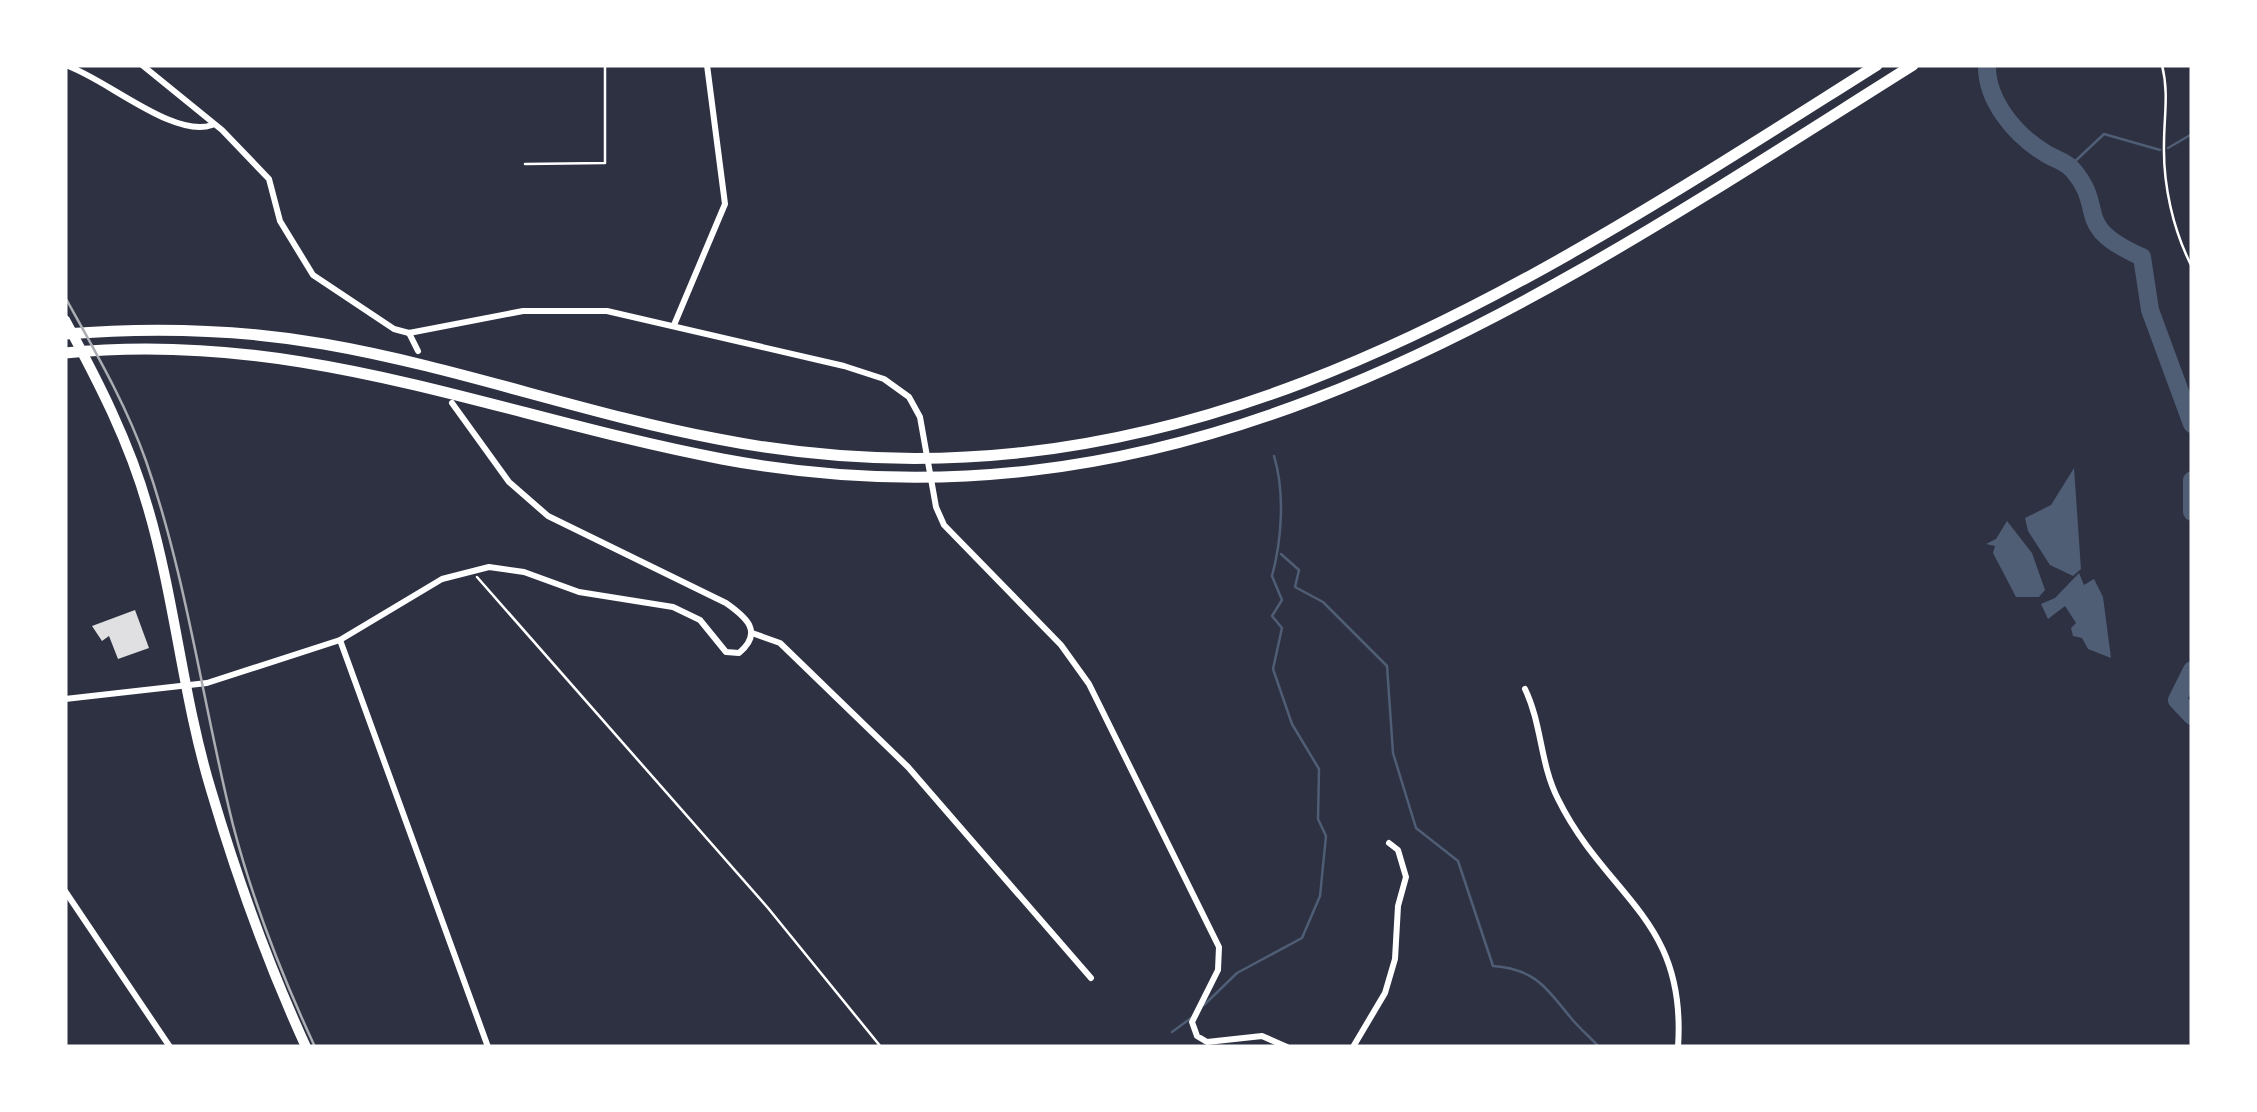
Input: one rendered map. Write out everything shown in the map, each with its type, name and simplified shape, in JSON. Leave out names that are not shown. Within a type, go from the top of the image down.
[{"type":"highway","points":[[65,334],[204,330],[326,344],[670,430],[830,456],[1004,456],[1172,427],[1281,393],[1391,348],[1600,237],[1876,65]]},
{"type":"highway","points":[[65,353],[204,348],[322,362],[679,450],[829,474],[992,475],[1079,465],[1176,446],[1288,411],[1394,368],[1594,264],[1912,65]]},
{"type":"main road","points":[[65,320],[125,440],[149,511],[210,789],[264,948],[306,1047]]},
{"type":"street","points":[[142,65],[212,124],[268,180],[280,222],[313,275],[358,308],[409,333],[563,308],[608,311],[884,379],[908,397],[924,430],[936,507],[956,540],[1061,645],[1089,684],[1219,947],[1218,970],[1192,1022],[1195,1032],[1207,1042],[1262,1036],[1286,1047]]},
{"type":"street","points":[[674,325],[726,204],[707,65]]},
{"type":"street","points":[[65,66],[179,123],[202,128],[212,124]]},
{"type":"street","points":[[409,333],[418,351]]},
{"type":"street","points":[[452,403],[509,482],[548,516],[707,592],[746,618],[752,633]]},
{"type":"street","points":[[65,699],[187,686],[340,640],[442,579],[470,569],[524,572],[579,592],[673,607],[700,620],[722,650],[739,652],[752,633]]},
{"type":"street","points":[[752,633],[780,642],[899,758],[1091,978]]},
{"type":"street","points":[[340,640],[488,1047]]},
{"type":"street","points":[[1525,689],[1538,717],[1552,784],[1565,814],[1601,867],[1645,915],[1670,964],[1681,1008],[1678,1047]]},
{"type":"street","points":[[1353,1047],[1385,993],[1394,958],[1406,877],[1398,850],[1389,843]]},
{"type":"street","points":[[65,891],[167,1046]]},
{"type":"lane","points":[[525,164],[605,163],[605,65]]},
{"type":"path","points":[[2162,65],[2168,88],[2164,144],[2167,194],[2192,267]]},
{"type":"path","points":[[470,569],[768,908],[882,1047]]},
{"type":"water","points":[[2074,468],[2081,569],[2073,576],[2050,565],[2028,531],[2025,518],[2051,505]]},
{"type":"water","points":[[2007,521],[2032,553],[2045,590],[2039,597],[2016,597],[1993,553],[1995,546],[1986,544],[1996,539]]},
{"type":"water","points":[[2079,573],[2084,585],[2094,579],[2103,597],[2111,658],[2088,649],[2082,638],[2073,636],[2071,628],[2076,623],[2065,606],[2048,619],[2041,604],[2055,598]]},
{"type":"building","points":[[135,610],[149,648],[118,659],[109,636],[102,641],[92,626]]},
{"type":"waterway","points":[[1987,65],[1991,91],[2004,115],[2034,145],[2072,169],[2106,236],[2142,257],[2150,310],[2192,424]]},
{"type":"waterway","points":[[2070,166],[2104,134],[2160,150]]},
{"type":"waterway","points":[[2168,148],[2192,134]]},
{"type":"waterway","points":[[1204,1005],[1237,973],[1302,938],[1320,896],[1326,836],[1318,819],[1319,769],[1292,724],[1273,669],[1282,628],[1272,616],[1282,600],[1272,576],[1281,516],[1274,456]]},
{"type":"waterway","points":[[2192,480],[2192,512]]},
{"type":"waterway","points":[[1281,554],[1299,570],[1295,587],[1323,602],[1387,666],[1393,753],[1416,828],[1458,861],[1493,966],[1520,971],[1539,982],[1599,1047]]},
{"type":"waterway","points":[[2192,670],[2177,700],[2192,716]]},
{"type":"waterway","points":[[1172,1032],[1191,1018]]},
{"type":"railway","points":[[65,297],[119,398],[146,461],[173,551],[241,854],[269,938],[315,1047]]}]
